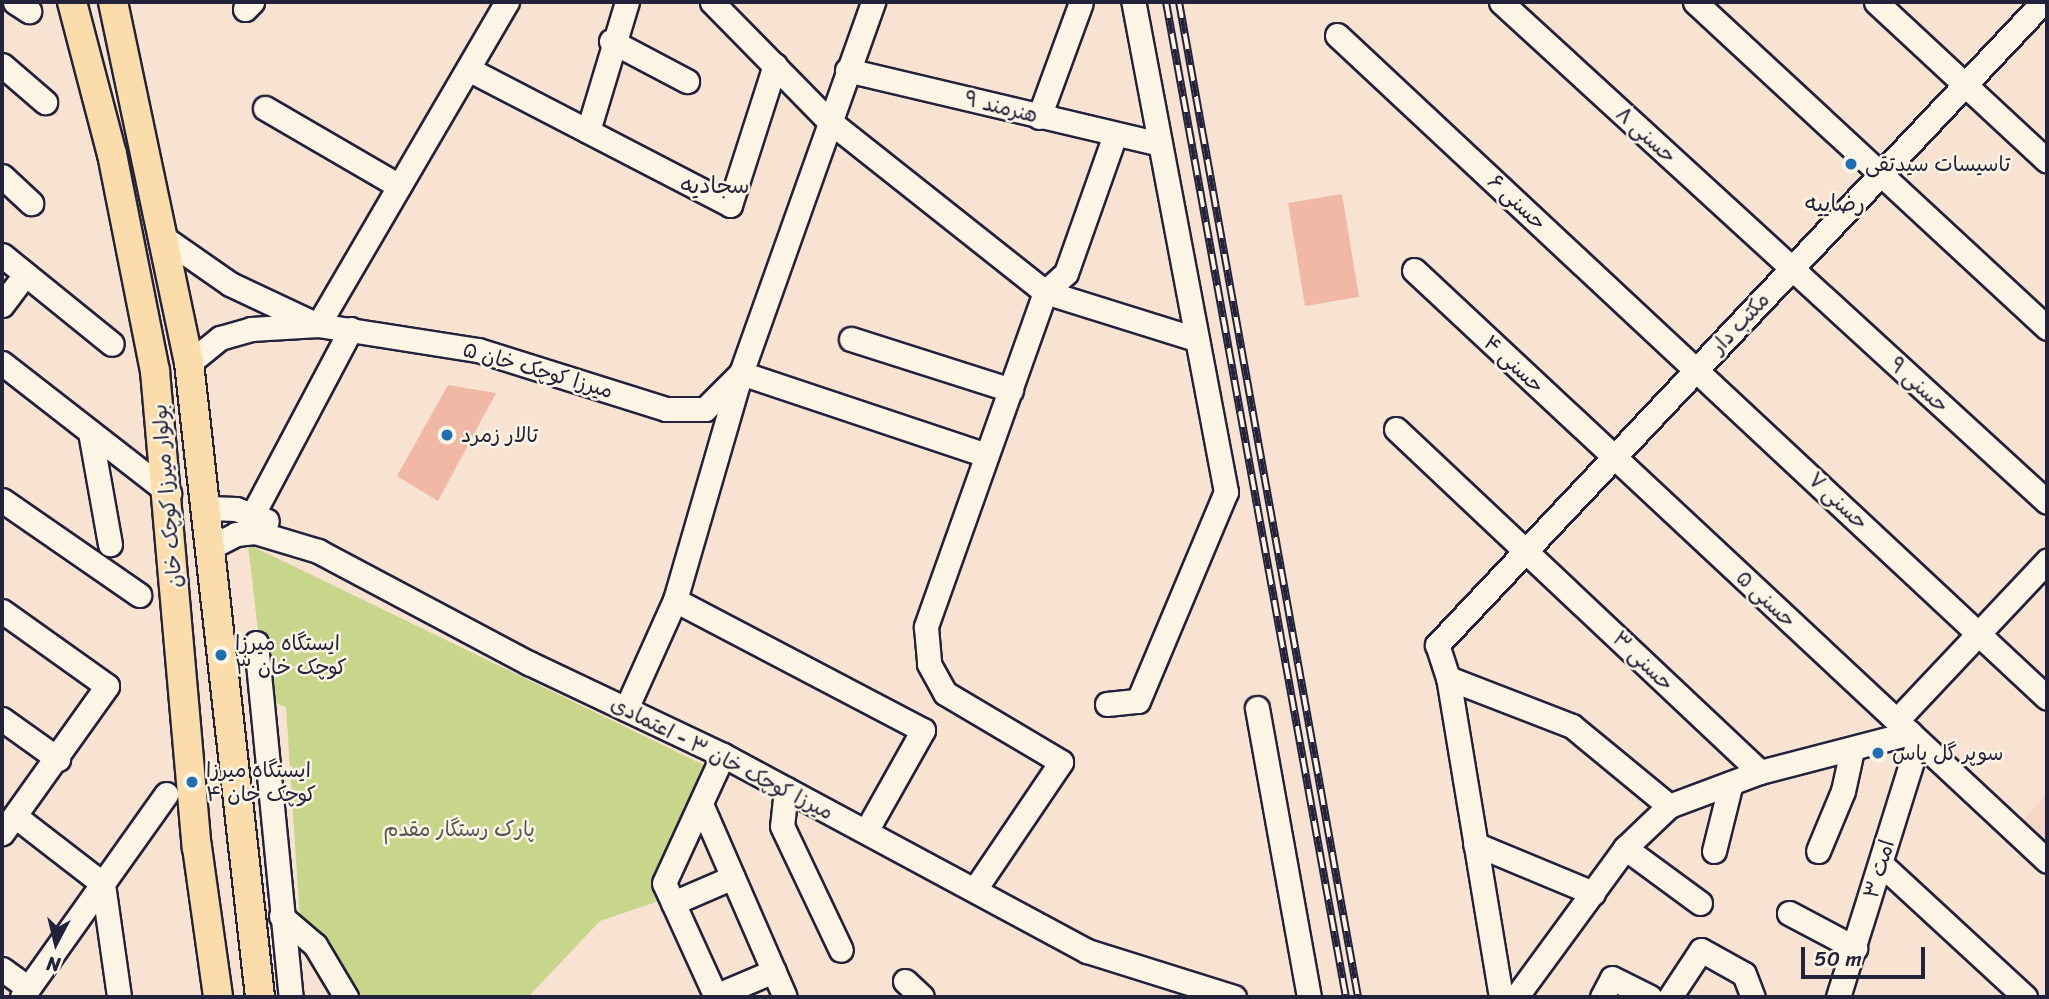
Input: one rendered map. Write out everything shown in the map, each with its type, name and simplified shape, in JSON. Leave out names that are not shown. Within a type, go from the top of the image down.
[{"type":"main road","name":"بولوار میرزا کوچک خان","points":[[72,2],[106,133],[155,371],[169,492],[197,847],[218,997]]},
{"type":"main road","name":"بولوار میرزا کوچک خان","points":[[113,2],[143,126],[189,363],[260,997]]},
{"type":"main road","points":[[106,133],[143,126]]},
{"type":"street","points":[[318,325],[470,70],[507,2]]},
{"type":"street","points":[[588,131],[611,41],[627,2]]},
{"type":"street","points":[[712,2],[828,120],[1045,292],[1196,339]]},
{"type":"street","points":[[626,709],[675,600],[741,373],[779,276],[828,120],[873,2]]},
{"type":"street","points":[[1039,117],[1081,2]]},
{"type":"street","points":[[1107,704],[1138,701],[1226,492],[1156,143],[1133,2]]},
{"type":"street","name":"حسنی ۸","points":[[1501,2],[1792,268]]},
{"type":"street","points":[[1695,2],[2047,328]]},
{"type":"street","points":[[1876,2],[2047,161]]},
{"type":"street","name":"مکتب دار","points":[[1448,678],[1437,645],[2043,2]]},
{"type":"street","name":"حسنی ۶","points":[[1336,35],[1697,369]]},
{"type":"street","points":[[611,41],[687,81]]},
{"type":"street","points":[[2,65],[45,102]]},
{"type":"street","points":[[470,70],[730,205],[775,65]]},
{"type":"street","name":"هنرمند ۹","points":[[847,70],[1156,143]]},
{"type":"street","points":[[265,108],[399,186]]},
{"type":"street","points":[[975,889],[1061,762],[945,693],[929,664],[926,627],[1045,292],[1066,273],[1115,135]]},
{"type":"street","points":[[2,176],[31,203]]},
{"type":"street","name":"میرزا کوچک خان ۵","points":[[167,240],[230,284],[318,325]]},
{"type":"street","points":[[2,255],[112,344]]},
{"type":"street","name":"حسنی ۹","points":[[1792,268],[2047,502]]},
{"type":"street","name":"حسنی ۴","points":[[1413,271],[1614,458]]},
{"type":"street","points":[[2,305],[25,275]]},
{"type":"street","name":"میرزا کوچک خان ۵","points":[[189,363],[220,338],[251,330],[318,325],[478,350],[666,409],[705,409],[741,373]]},
{"type":"street","points":[[254,512],[351,329]]},
{"type":"street","points":[[851,339],[1011,390]]},
{"type":"street","points":[[2,363],[169,492]]},
{"type":"street","name":"حسنی ۷","points":[[1697,369],[2047,698]]},
{"type":"street","points":[[741,373],[986,455]]},
{"type":"street","name":"حسنی ۳","points":[[1396,429],[1760,772]]},
{"type":"street","points":[[90,432],[110,544]]},
{"type":"street","name":"حسنی ۵","points":[[1614,458],[2047,861]]},
{"type":"street","points":[[2,500],[139,595]]},
{"type":"street","points":[[207,508],[254,512],[318,551]]},
{"type":"street","name":"میرزا کوچک خان ۳ - اعتمادی","points":[[211,547],[236,534],[255,532],[318,551],[626,709],[723,755],[1087,951],[1234,997]]},
{"type":"street","name":"امت ۳","points":[[1838,997],[1881,864],[1908,731],[1979,634],[2047,561]]},
{"type":"street","points":[[675,600],[923,730],[866,831]]},
{"type":"street","points":[[2,611],[107,686],[58,759],[6,826],[103,884]]},
{"type":"street","points":[[256,643],[291,997]]},
{"type":"street","points":[[1448,678],[1572,726],[1669,806]]},
{"type":"street","points":[[1448,678],[1501,997]]},
{"type":"street","points":[[1256,708],[1309,997]]},
{"type":"street","points":[[2,719],[58,759]]},
{"type":"street","points":[[1516,997],[1625,848],[1669,806],[1760,772],[1852,750],[1908,731]]},
{"type":"street","points":[[1818,851],[1843,791],[1852,750]]},
{"type":"street","points":[[723,755],[664,883],[715,997],[774,971]]},
{"type":"street","points":[[1714,851],[1731,783]]},
{"type":"street","points":[[786,789],[782,826],[841,950]]},
{"type":"street","points":[[2,969],[25,993],[166,794]]},
{"type":"street","points":[[701,804],[786,997]]},
{"type":"street","points":[[1475,844],[1594,893]]},
{"type":"street","points":[[1625,848],[1700,903]]},
{"type":"street","points":[[1881,864],[2025,997]]},
{"type":"street","points":[[673,902],[733,877]]},
{"type":"street","points":[[103,884],[119,997]]},
{"type":"street","points":[[1789,913],[1855,947]]},
{"type":"street","points":[[281,916],[315,945],[346,997]]},
{"type":"street","points":[[1670,997],[1701,950],[1744,974],[1753,997]]},
{"type":"street","points":[[1602,997],[1608,978],[1650,997]]},
{"type":"street","points":[[905,981],[922,997]]},
{"type":"shaded area","points":[[2047,793],[2047,841],[2024,819]]},
{"type":"green space","name":"پارک رستگار مقدم","points":[[248,544],[708,767],[653,876],[662,900],[600,921],[528,997],[350,997],[300,921],[286,707],[266,700]]},
{"type":"building","points":[[1342,194],[1359,297],[1305,306],[1288,203]]},
{"type":"building","name":"تالار زمرد","points":[[448,385],[496,393],[438,501],[397,476]]},
{"type":"railway","points":[[1166,2],[1346,997]]},
{"type":"railway","points":[[1179,2],[1358,997]]},
{"type":"place","name":"تاسیسات سیدتقی","points":[[1851,164]]},
{"type":"place","name":"تالار زمرد","points":[[447,435]]},
{"type":"place","name":"ایستگاه میرزا کوچک خان ۳","points":[[221,655]]},
{"type":"place","name":"سوپر گل یاس","points":[[1878,753]]},
{"type":"place","name":"ایستگاه میرزا کوچک خان ۴","points":[[192,782]]},
{"type":"district","name":"سجادیه","points":[[715,186]]},
{"type":"district","name":"رضاییه","points":[[1835,204]]}]
